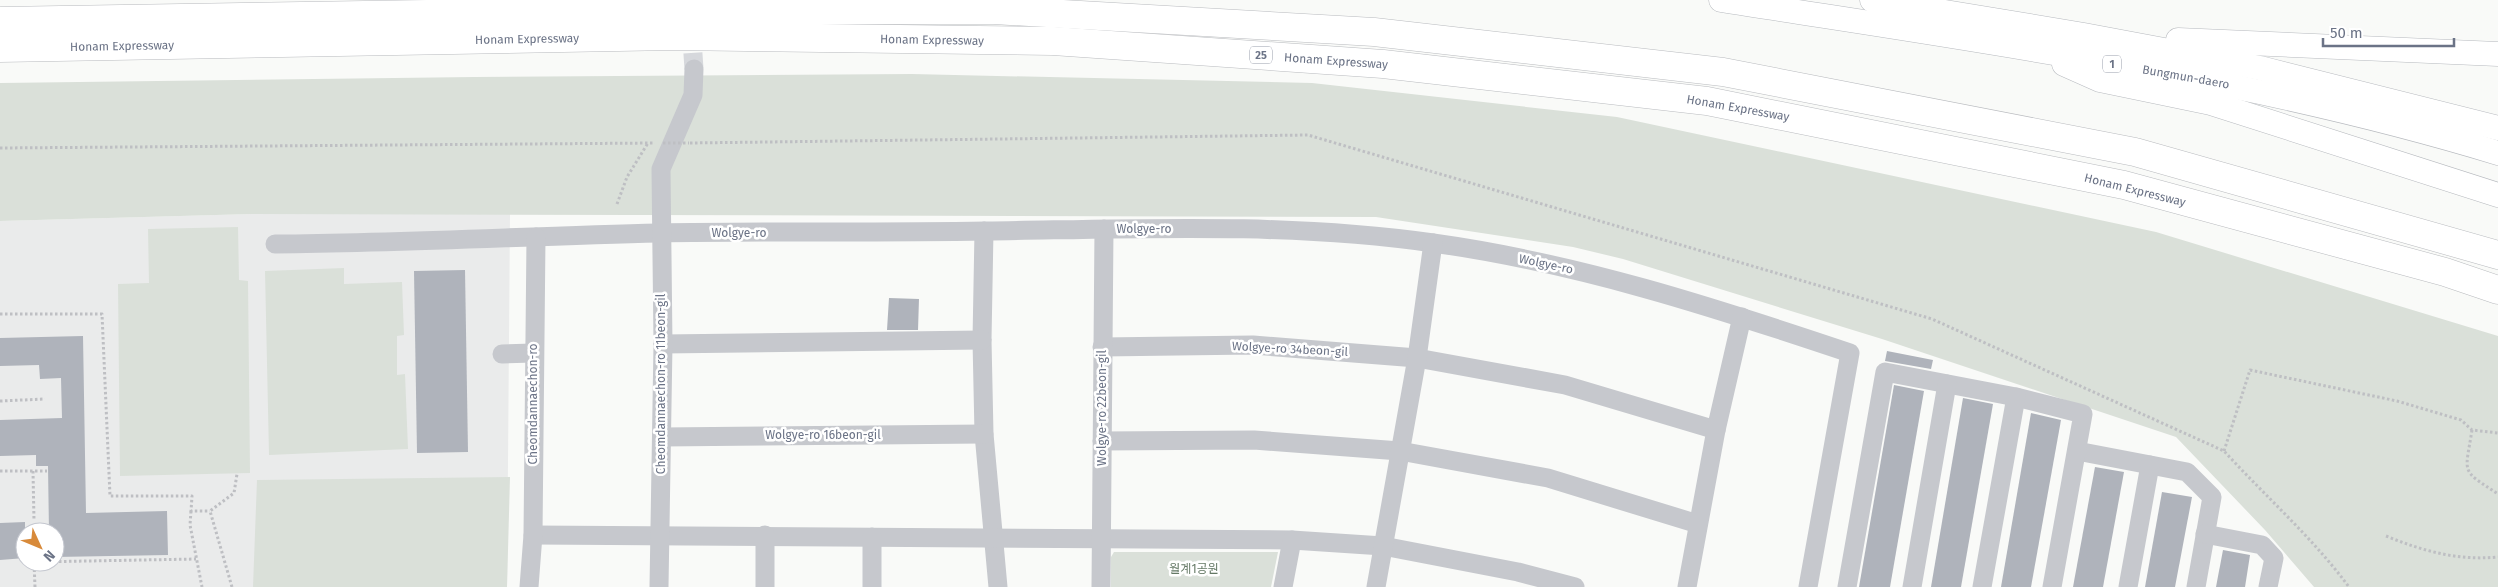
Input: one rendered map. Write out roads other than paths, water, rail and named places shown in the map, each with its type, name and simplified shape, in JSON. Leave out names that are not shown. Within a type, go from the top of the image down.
[{"type":"highway","points":[[570,0],[671,10]]},
{"type":"highway","points":[[0,21],[671,10],[994,10],[1344,31],[1722,72],[2135,152],[2498,255]]},
{"type":"highway","name":"Honam Expressway","points":[[0,48],[673,36],[1053,41],[1383,64],[1707,101],[2124,185],[2445,272],[2498,290]]},
{"type":"main road","name":"Bungmun-daero","points":[[1721,0],[2036,50],[2252,89],[2498,152]]},
{"type":"main road","name":"Bungmun-daero","points":[[1872,0],[2084,35],[2260,68],[2498,128]]},
{"type":"main road","points":[[2084,35],[2310,47],[2498,54]]},
{"type":"main road","points":[[2036,50],[2100,80],[2211,103],[2498,195]]},
{"type":"street","name":"Cheomdannaechon-ro 11beon-gil","points":[[659,587],[663,344],[660,233],[661,170],[693,95],[694,69]]},
{"type":"street","name":"Wolgye-ro","points":[[275,244],[402,243],[660,233],[984,232],[1104,229],[1305,230],[1433,243],[1554,264],[1649,288],[1850,353],[1808,587]]},
{"type":"street","name":"Wolgye-ro 22beon-gil","points":[[1101,587],[1104,229]]},
{"type":"street","points":[[984,232],[982,340],[984,434],[998,587]]},
{"type":"street","name":"Cheomdannaechon-ro","points":[[531,582],[536,237]]},
{"type":"street","points":[[1376,587],[1417,358],[1433,243]]},
{"type":"street","points":[[1687,587],[1716,430],[1742,317]]},
{"type":"street","points":[[663,344],[982,340]]},
{"type":"street","name":"Wolgye-ro 34beon-gil","points":[[1102,347],[1252,345],[1417,358],[1565,385],[1716,430]]},
{"type":"street","points":[[502,354],[533,353]]},
{"type":"street","points":[[1847,587],[1885,372],[2016,397],[2083,414],[2052,587]]},
{"type":"street","points":[[1912,587],[1947,384]]},
{"type":"street","points":[[1982,587],[2016,397]]},
{"type":"street","name":"Wolgye-ro 16beon-gil","points":[[662,436],[984,434]]},
{"type":"street","points":[[1102,441],[1254,440],[1400,451],[1548,478],[1698,524]]},
{"type":"street","points":[[2077,451],[2187,472],[2212,497],[2196,587]]},
{"type":"street","points":[[2128,587],[2150,465]]},
{"type":"street","points":[[2205,534],[2262,545],[2274,558],[2268,587]]},
{"type":"street","points":[[533,535],[765,535],[1101,540],[1292,540],[1384,546],[1518,572],[1575,587]]},
{"type":"street","points":[[765,535],[765,587]]},
{"type":"street","points":[[872,537],[872,587]]},
{"type":"street","points":[[1283,587],[1292,540]]},
{"type":"tunnel","points":[[691,25],[694,69]]},
{"type":"park label","name":"월계1공원","points":[[1194,569]]}]
